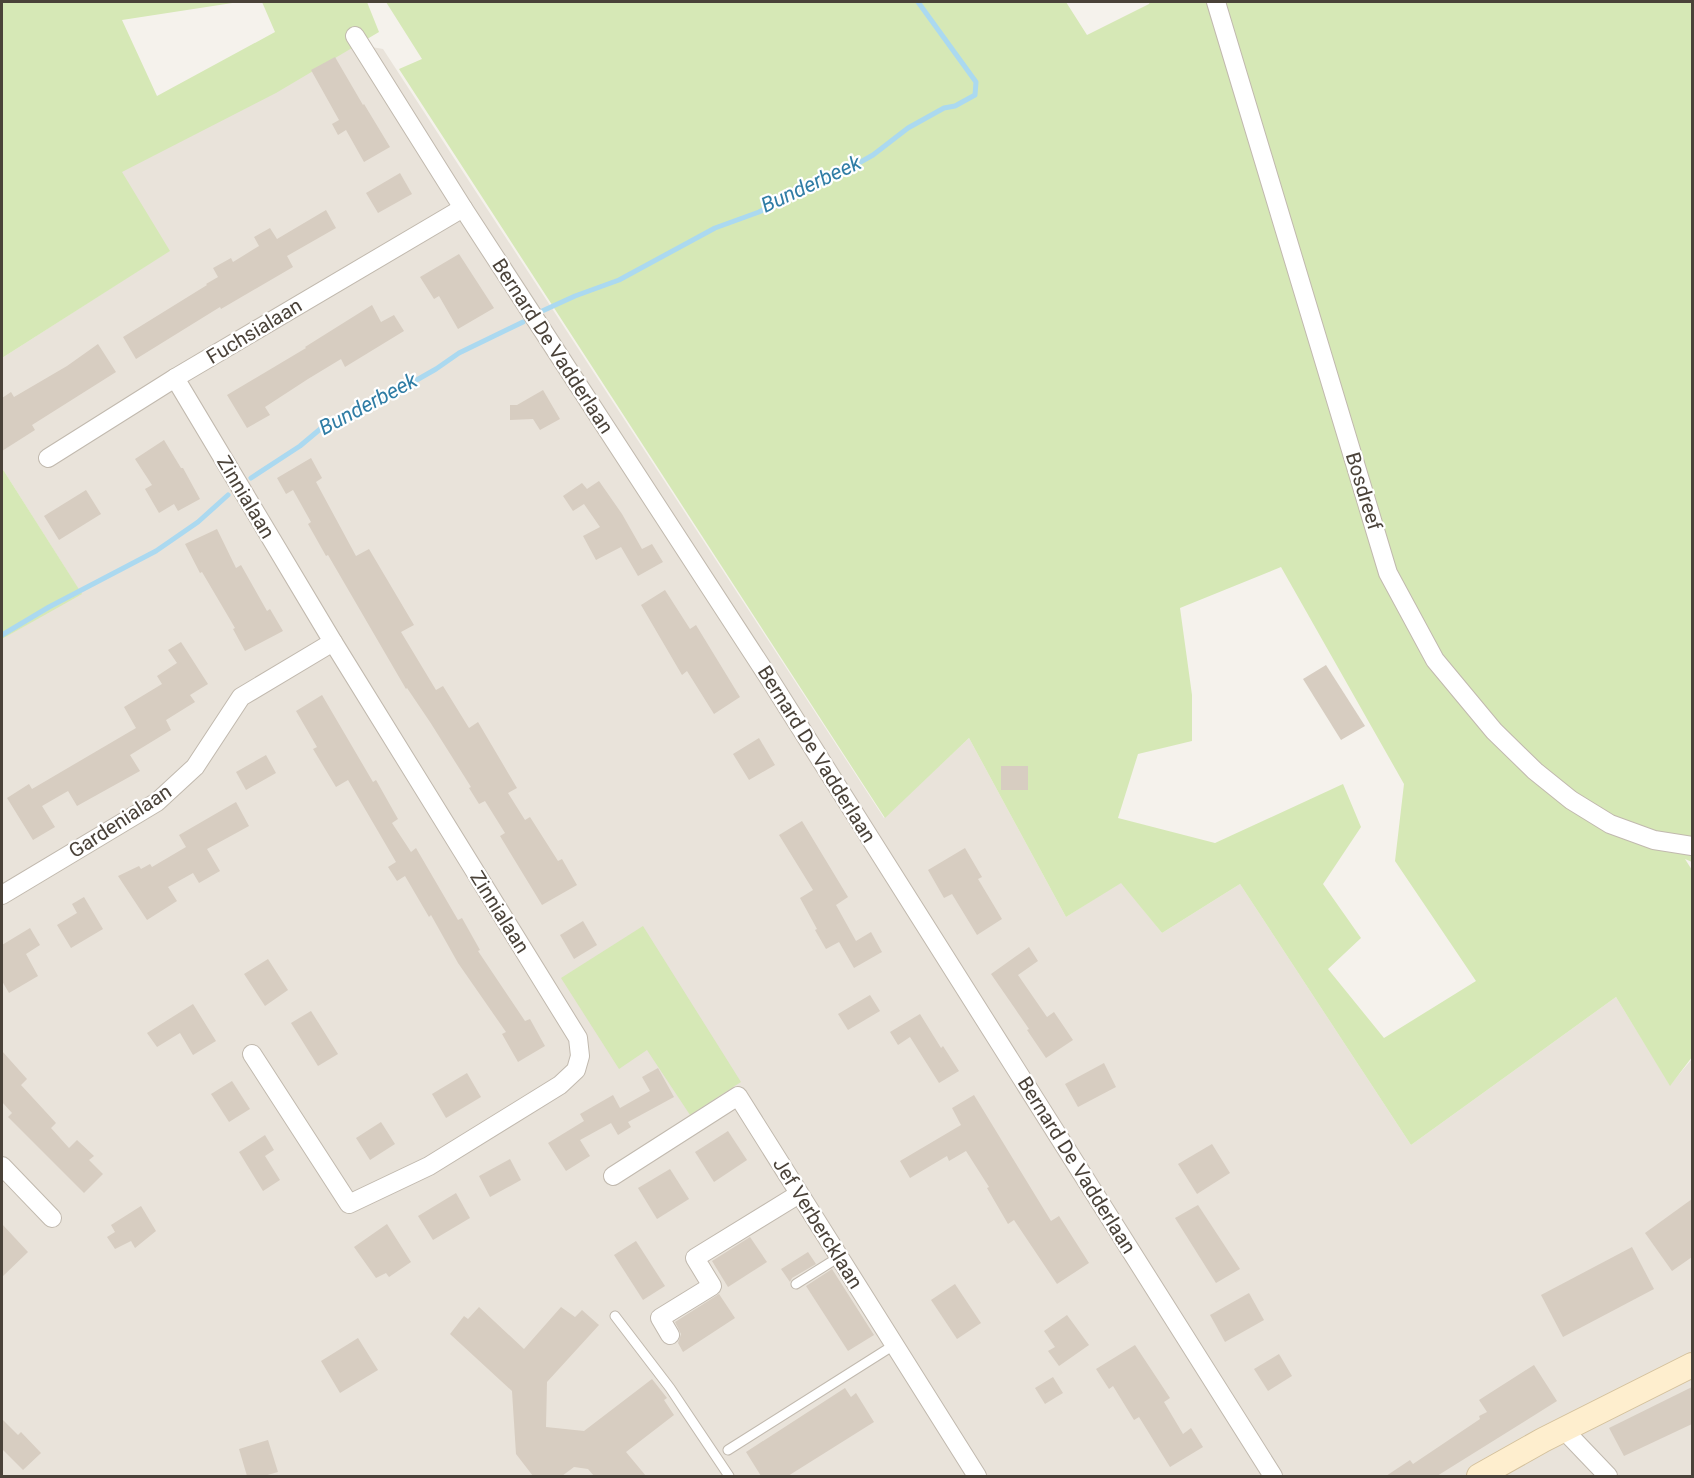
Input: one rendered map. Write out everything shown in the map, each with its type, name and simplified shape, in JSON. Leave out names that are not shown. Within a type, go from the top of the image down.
[{"type":"street","name":"Bosdreef","points":[[1216,2],[1388,573],[1435,660],[1494,731],[1535,771],[1571,800],[1610,824],[1654,840],[1692,846]]},
{"type":"street","name":"Bernard De Vadderlaan","points":[[355,36],[463,208],[767,675],[1273,1476]]},
{"type":"street","name":"Fuchsialaan","points":[[48,459],[175,378],[463,208]]},
{"type":"street","name":"Zinnialaan","points":[[175,378],[333,642],[578,1038],[580,1056],[576,1070],[560,1085],[514,1115],[429,1166],[349,1204],[252,1054]]},
{"type":"street","name":"Gardenialaan","points":[[2,895],[157,802],[195,767],[241,697],[333,642]]},
{"type":"street","name":"Jef Verbercklaan","points":[[613,1176],[738,1096],[977,1476]]},
{"type":"street","points":[[2,1166],[52,1218]]},
{"type":"street","points":[[670,1335],[660,1318],[712,1286],[694,1258],[799,1194]]},
{"type":"street","points":[[1479,1476],[1692,1365]]},
{"type":"street","points":[[1564,1430],[1608,1476]]},
{"type":"lane","points":[[796,1284],[839,1257]]},
{"type":"lane","points":[[615,1316],[670,1388],[729,1476]]},
{"type":"lane","points":[[728,1450],[894,1344]]},
{"type":"shaded area","points":[[327,39],[383,49],[884,818],[969,738],[1066,917],[1121,882],[1162,933],[1240,884],[1411,1145],[1616,997],[1670,1085],[1692,1059],[1692,1476],[2,1476],[2,639],[81,593],[2,468],[2,358],[169,251],[119,171]]},
{"type":"green space","points":[[2,2],[239,2],[122,20],[157,96],[275,32],[262,2],[367,2],[379,32],[276,93],[122,172],[170,251],[2,358]]},
{"type":"green space","points":[[386,2],[1066,2],[1087,35],[1150,2],[1692,2],[1692,862],[1685,859],[1692,870],[1692,1057],[1670,1086],[1616,997],[1411,1145],[1240,884],[1162,933],[1121,883],[1066,917],[969,738],[885,818],[399,69],[422,59]],"holes":[[[1281,567],[1404,784],[1395,861],[1476,981],[1384,1038],[1328,969],[1361,938],[1323,884],[1361,827],[1343,784],[1215,843],[1118,818],[1138,754],[1192,741],[1192,695],[1180,608]]]},
{"type":"green space","points":[[2,468],[82,594],[2,639]]},
{"type":"green space","points":[[643,926],[741,1082],[690,1115],[647,1050],[619,1069],[561,978]]},
{"type":"building","points":[[335,57],[390,147],[364,162],[346,130],[338,135],[332,124],[339,120],[311,70]]},
{"type":"building","points":[[400,173],[412,194],[378,213],[366,193]]},
{"type":"building","points":[[326,210],[336,228],[287,256],[293,267],[221,309],[220,307],[136,359],[123,337],[218,277],[213,268],[231,258],[233,262],[259,246],[254,237],[270,228],[277,239]]},
{"type":"building","points":[[459,254],[494,308],[458,329],[439,296],[434,299],[420,277]]},
{"type":"building","points":[[372,305],[381,322],[394,315],[404,331],[345,367],[341,359],[308,379],[265,407],[270,415],[247,428],[227,395]]},
{"type":"building","points":[[98,344],[116,372],[32,425],[35,430],[2,451],[2,398],[11,392],[14,397],[67,366]]},
{"type":"building","points":[[543,390],[560,419],[540,430],[533,419],[510,420],[510,405],[517,405]]},
{"type":"building","points":[[164,440],[200,499],[178,511],[174,504],[159,513],[145,489],[152,485],[135,459]]},
{"type":"building","points":[[311,458],[322,478],[316,482],[356,556],[369,549],[414,625],[401,632],[436,690],[443,686],[469,728],[478,722],[517,788],[508,793],[525,820],[530,817],[558,861],[562,859],[577,885],[542,905],[500,836],[505,833],[485,801],[479,804],[469,788],[471,787],[430,722],[406,689],[328,555],[326,556],[293,490],[286,494],[277,478]]},
{"type":"building","points":[[599,481],[622,514],[642,549],[652,544],[663,562],[638,576],[621,547],[596,560],[583,536],[600,527],[584,504],[573,511],[563,496],[582,483],[587,489]]},
{"type":"building","points":[[86,490],[101,514],[59,540],[44,516]]},
{"type":"building","points":[[217,529],[236,568],[241,565],[267,611],[270,609],[283,631],[245,651],[233,629],[235,628],[202,572],[200,573],[185,544]]},
{"type":"building","points":[[665,590],[690,629],[696,625],[740,697],[714,714],[687,671],[682,675],[641,605]]},
{"type":"building","points":[[181,642],[208,684],[190,695],[195,702],[166,720],[171,730],[130,755],[140,771],[77,806],[68,791],[42,806],[55,827],[33,840],[7,798],[29,784],[32,789],[136,728],[124,707],[162,684],[157,676],[177,663],[168,650]]},
{"type":"building","points":[[1326,665],[1365,726],[1341,740],[1303,679]]},
{"type":"building","points":[[322,695],[373,782],[376,780],[398,819],[392,823],[411,852],[416,848],[458,920],[462,918],[480,950],[478,951],[525,1021],[530,1019],[545,1046],[518,1062],[502,1034],[506,1032],[458,963],[431,915],[429,917],[405,876],[397,881],[388,867],[396,862],[348,780],[336,787],[313,749],[317,747],[296,711]]},
{"type":"building","points":[[759,738],[775,765],[749,780],[733,754]]},
{"type":"building","points":[[266,755],[276,773],[246,790],[236,772]]},
{"type":"building","points":[[1001,766],[1028,766],[1028,790],[1001,790]]},
{"type":"building","points":[[236,802],[249,826],[207,849],[220,871],[199,883],[193,873],[168,887],[177,901],[147,920],[118,876],[139,866],[141,869],[150,864],[152,867],[186,847],[179,835]]},
{"type":"building","points":[[802,821],[848,897],[836,905],[856,941],[871,932],[882,952],[854,968],[839,942],[826,949],[800,898],[813,890],[779,835]]},
{"type":"building","points":[[965,848],[982,877],[978,879],[1002,919],[977,935],[952,894],[944,898],[928,870]]},
{"type":"building","points":[[84,897],[103,929],[71,948],[57,925],[77,913],[72,904]]},
{"type":"building","points":[[583,921],[597,945],[574,959],[560,935]]},
{"type":"building","points":[[30,928],[40,945],[26,954],[38,976],[9,993],[2,981],[2,945]]},
{"type":"building","points":[[1029,947],[1038,961],[1018,975],[1047,1017],[1054,1012],[1073,1040],[1046,1058],[991,974]]},
{"type":"building","points":[[268,959],[288,990],[265,1006],[244,974]]},
{"type":"building","points":[[870,995],[880,1011],[848,1030],[838,1014]]},
{"type":"building","points":[[193,1004],[216,1041],[193,1055],[180,1033],[157,1047],[147,1033]]},
{"type":"building","points":[[311,1011],[338,1054],[318,1066],[291,1023]]},
{"type":"building","points":[[920,1014],[941,1048],[943,1046],[959,1071],[939,1083],[910,1037],[898,1045],[890,1032]]},
{"type":"building","points":[[2,1051],[27,1079],[21,1085],[56,1123],[51,1128],[69,1148],[77,1140],[94,1156],[89,1160],[103,1174],[84,1193],[8,1117],[12,1113],[2,1102]]},
{"type":"building","points":[[1104,1063],[1116,1087],[1078,1107],[1065,1084]]},
{"type":"building","points":[[658,1068],[674,1097],[628,1122],[631,1127],[618,1135],[611,1123],[580,1140],[590,1156],[566,1171],[548,1143],[584,1121],[580,1114],[613,1095],[620,1108],[650,1091],[642,1077]]},
{"type":"building","points":[[467,1073],[481,1097],[446,1118],[432,1094]]},
{"type":"building","points":[[232,1081],[250,1109],[229,1122],[211,1094]]},
{"type":"building","points":[[974,1095],[1051,1221],[1059,1216],[1089,1263],[1057,1284],[1014,1220],[1008,1224],[987,1188],[989,1187],[966,1151],[949,1161],[947,1156],[910,1178],[900,1161],[961,1125],[952,1108]]},
{"type":"building","points":[[381,1122],[395,1144],[370,1160],[356,1138]]},
{"type":"building","points":[[728,1131],[747,1160],[714,1182],[695,1152]]},
{"type":"building","points":[[265,1135],[274,1150],[265,1156],[280,1180],[263,1191],[239,1152]]},
{"type":"building","points":[[1212,1144],[1230,1173],[1197,1194],[1178,1164]]},
{"type":"building","points":[[510,1159],[521,1180],[490,1197],[479,1176]]},
{"type":"building","points":[[670,1169],[689,1199],[657,1219],[638,1188]]},
{"type":"building","points":[[456,1193],[470,1218],[433,1240],[418,1216]]},
{"type":"building","points":[[1692,1199],[1692,1257],[1672,1271],[1645,1233]]},
{"type":"building","points":[[1198,1205],[1240,1269],[1216,1283],[1175,1218]]},
{"type":"building","points":[[141,1206],[156,1231],[135,1248],[131,1241],[115,1249],[107,1237],[115,1232],[111,1225]]},
{"type":"building","points":[[2,1224],[28,1252],[2,1277]]},
{"type":"building","points":[[387,1224],[411,1262],[389,1277],[386,1273],[376,1278],[354,1247]]},
{"type":"building","points":[[750,1237],[767,1262],[728,1287],[712,1261]]},
{"type":"building","points":[[636,1241],[665,1286],[643,1300],[614,1255]]},
{"type":"building","points":[[1632,1247],[1654,1289],[1563,1337],[1541,1295]]},
{"type":"building","points":[[808,1252],[816,1264],[792,1278],[790,1282],[781,1269]]},
{"type":"building","points":[[832,1269],[874,1335],[848,1351],[806,1286]]},
{"type":"building","points":[[955,1284],[981,1323],[957,1339],[931,1300]]},
{"type":"building","points":[[1249,1293],[1264,1320],[1225,1342],[1210,1315]]},
{"type":"building","points":[[719,1294],[735,1318],[683,1352],[678,1343],[681,1334],[675,1322]]},
{"type":"building","points":[[479,1307],[524,1349],[561,1307],[575,1317],[582,1310],[599,1325],[547,1382],[546,1427],[584,1431],[652,1379],[667,1398],[664,1400],[674,1415],[626,1452],[646,1476],[594,1476],[588,1469],[574,1467],[562,1476],[533,1476],[516,1454],[512,1391],[450,1334],[464,1316],[468,1319]]},
{"type":"building","points":[[1067,1315],[1089,1345],[1059,1366],[1048,1351],[1055,1347],[1044,1331]]},
{"type":"building","points":[[358,1338],[378,1370],[340,1393],[321,1361]]},
{"type":"building","points":[[1135,1345],[1170,1398],[1164,1402],[1183,1434],[1191,1428],[1203,1447],[1170,1467],[1139,1417],[1134,1420],[1113,1386],[1109,1389],[1096,1369]]},
{"type":"building","points":[[1279,1354],[1292,1376],[1268,1391],[1254,1369]]},
{"type":"building","points":[[1534,1365],[1557,1401],[1437,1476],[1386,1476],[1410,1460],[1413,1464],[1480,1419],[1479,1416],[1487,1412],[1479,1400]]},
{"type":"building","points":[[1053,1377],[1063,1393],[1045,1404],[1035,1388]]},
{"type":"building","points":[[1692,1387],[1692,1424],[1624,1456],[1609,1428]]},
{"type":"building","points":[[845,1388],[851,1397],[856,1393],[874,1422],[788,1476],[761,1476],[746,1452]]},
{"type":"building","points":[[2,1419],[18,1435],[21,1432],[41,1453],[23,1470],[2,1449]]},
{"type":"building","points":[[268,1440],[278,1472],[264,1476],[247,1476],[239,1449]]},
{"type":"waterway","name":"Bunderbeek","points":[[540,312],[619,280],[715,228],[759,212],[802,189],[834,177],[873,155],[908,128],[944,108],[955,106],[975,95],[976,82],[918,2]]},
{"type":"waterway","name":"Bunderbeek","points":[[251,478],[300,446],[325,425],[364,410],[436,369],[459,353],[523,322]]},
{"type":"waterway","name":"Bunderbeek","points":[[2,635],[49,607],[156,551],[198,522],[228,495]]}]
